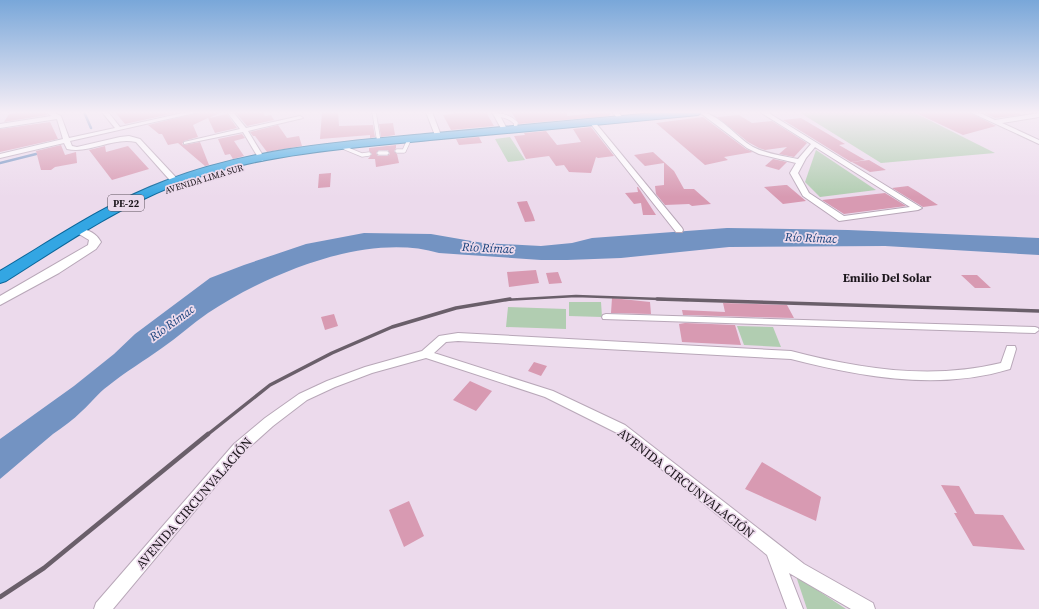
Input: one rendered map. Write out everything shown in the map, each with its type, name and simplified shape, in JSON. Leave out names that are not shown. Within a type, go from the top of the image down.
[{"type":"highway","name":"AVENIDA LIMA SUR","points":[[0,278],[134,205],[178,183],[211,170],[327,147],[379,148],[406,140]]},
{"type":"highway","name":"AVENIDA LIMA SUR","points":[[178,183],[245,166],[345,148],[388,144],[406,140]]},
{"type":"highway","name":"AVENIDA LIMA SUR","points":[[0,287],[82,232]]},
{"type":"street","points":[[0,156],[65,140]]},
{"type":"street","points":[[67,140],[69,147],[75,149],[109,140]]},
{"type":"street","points":[[138,140],[140,141],[178,183]]},
{"type":"street","points":[[186,143],[199,140]]},
{"type":"street","points":[[251,140],[262,159]]},
{"type":"street","points":[[608,140],[622,157],[651,197],[679,230]]},
{"type":"street","points":[[741,140],[749,147],[761,153],[800,162]]},
{"type":"street","points":[[807,140],[918,208],[842,219],[806,194],[794,173],[800,162],[814,145]]},
{"type":"street","points":[[0,301],[92,247],[95,242],[94,239],[82,232]]},
{"type":"street","points":[[606,317],[1035,330]]},
{"type":"street","name":"AVENIDA CIRCUNVALACIÓN","points":[[102,609],[239,448],[269,422],[303,397],[331,384],[369,370],[426,354],[443,339],[458,337],[791,355],[826,365],[883,374],[917,376],[984,373],[1006,366],[1011,349]]},
{"type":"street","name":"AVENIDA CIRCUNVALACIÓN","points":[[426,354],[549,394],[621,429],[774,553],[798,570],[867,609]]},
{"type":"street","points":[[774,553],[795,609]]},
{"type":"lane","points":[[378,140],[379,148],[387,153]]},
{"type":"lane","points":[[397,152],[404,151],[408,140]]},
{"type":"lane","points":[[345,148],[362,155],[368,154]]},
{"type":"green space","points":[[496,140],[512,140],[525,160],[508,162]]},
{"type":"green space","points":[[845,140],[970,140],[995,153],[881,163]]},
{"type":"green space","points":[[816,150],[876,190],[820,197],[805,182]]},
{"type":"green space","points":[[569,302],[601,302],[602,317],[569,316]]},
{"type":"green space","points":[[508,307],[566,309],[566,329],[506,327]]},
{"type":"green space","points":[[737,326],[773,327],[781,347],[744,345]]},
{"type":"green space","points":[[796,576],[846,609],[807,609]]},
{"type":"water","name":"Río Rímac","points":[[727,228],[848,230],[1039,238],[1039,255],[885,246],[729,247],[621,258],[567,260],[541,260],[439,253],[411,248],[381,248],[350,252],[319,260],[289,271],[232,298],[208,313],[168,344],[104,389],[75,417],[0,479],[0,439],[74,386],[114,354],[135,334],[210,278],[244,265],[306,244],[364,233],[431,234],[483,243],[541,246],[572,243],[592,238]]},
{"type":"building","points":[[0,140],[52,140],[0,152]]},
{"type":"building","points":[[166,140],[186,140],[182,144],[184,145],[200,142],[209,165],[205,166],[178,143],[168,145]]},
{"type":"building","points":[[219,140],[236,140],[234,141],[244,156],[233,159],[230,154],[225,155]]},
{"type":"building","points":[[258,140],[300,140],[302,146],[267,152]]},
{"type":"building","points":[[457,140],[481,140],[482,143],[459,145]]},
{"type":"building","points":[[516,140],[553,140],[557,145],[581,142],[580,140],[602,140],[614,156],[596,157],[591,173],[569,172],[564,165],[556,166],[549,156],[526,159]]},
{"type":"building","points":[[676,140],[734,140],[753,152],[724,157],[728,160],[705,165]]},
{"type":"building","points":[[746,140],[803,140],[807,143],[794,157],[779,154],[787,147],[765,150]]},
{"type":"building","points":[[816,140],[839,140],[845,144],[839,145],[865,160],[851,162]]},
{"type":"building","points":[[61,145],[65,155],[76,152],[77,163],[55,167],[51,170],[41,170],[36,151]]},
{"type":"building","points":[[396,145],[394,151],[397,154],[399,163],[376,167],[375,159],[368,159],[372,154],[369,151],[369,148]],"holes":[[[379,150],[388,150],[390,154],[387,156],[378,156],[376,153]]]},
{"type":"building","points":[[105,146],[106,152],[128,146],[149,169],[112,180],[89,150]]},
{"type":"building","points":[[653,152],[674,171],[684,189],[694,189],[711,204],[692,206],[689,204],[665,205],[656,194],[655,186],[664,185],[664,163],[645,166],[634,155]]},
{"type":"building","points":[[773,159],[787,162],[779,170],[765,166]]},
{"type":"building","points":[[869,160],[886,170],[870,172],[852,162]]},
{"type":"building","points":[[331,173],[330,187],[318,188],[319,174]]},
{"type":"building","points":[[787,185],[806,201],[783,204],[764,187]]},
{"type":"building","points":[[908,186],[938,205],[923,207],[892,188]]},
{"type":"building","points":[[637,187],[656,215],[643,215],[641,203],[634,204],[625,193],[638,192]]},
{"type":"building","points":[[885,193],[906,206],[844,214],[822,200]]},
{"type":"building","points":[[527,201],[535,221],[525,222],[517,202]]},
{"type":"building","points":[[536,270],[539,283],[509,287],[507,272]]},
{"type":"building","points":[[558,272],[562,283],[549,284],[546,273]]},
{"type":"building","points":[[961,275],[977,275],[991,288],[975,288]]},
{"type":"building","points":[[612,298],[650,302],[651,314],[611,313]]},
{"type":"building","points":[[723,303],[787,305],[794,318],[683,315],[682,310],[725,312]]},
{"type":"building","points":[[334,314],[338,326],[325,330],[321,317]]},
{"type":"building","points":[[679,324],[735,325],[741,345],[682,342]]},
{"type":"building","points":[[534,362],[547,366],[541,376],[528,371]]},
{"type":"building","points":[[470,381],[492,391],[476,411],[453,400]]},
{"type":"building","points":[[762,462],[821,497],[816,521],[745,489]]},
{"type":"building","points":[[941,485],[959,486],[975,514],[1003,515],[1025,550],[973,546],[954,513],[957,513]]},
{"type":"building","points":[[409,501],[424,536],[404,547],[389,510]]},
{"type":"waterway","points":[[0,163],[36,154]]},
{"type":"railway","points":[[505,300],[576,296],[682,300]]},
{"type":"railway","points":[[207,435],[270,385],[332,353],[392,327],[456,308],[510,299]]},
{"type":"railway","points":[[657,299],[682,300]]},
{"type":"railway","points":[[682,300],[1039,311]]},
{"type":"railway","points":[[682,300],[688,300]]},
{"type":"railway","points":[[0,597],[44,568],[208,434]]},
{"type":"district","name":"Emilio Del Solar","points":[[887,278]]}]
